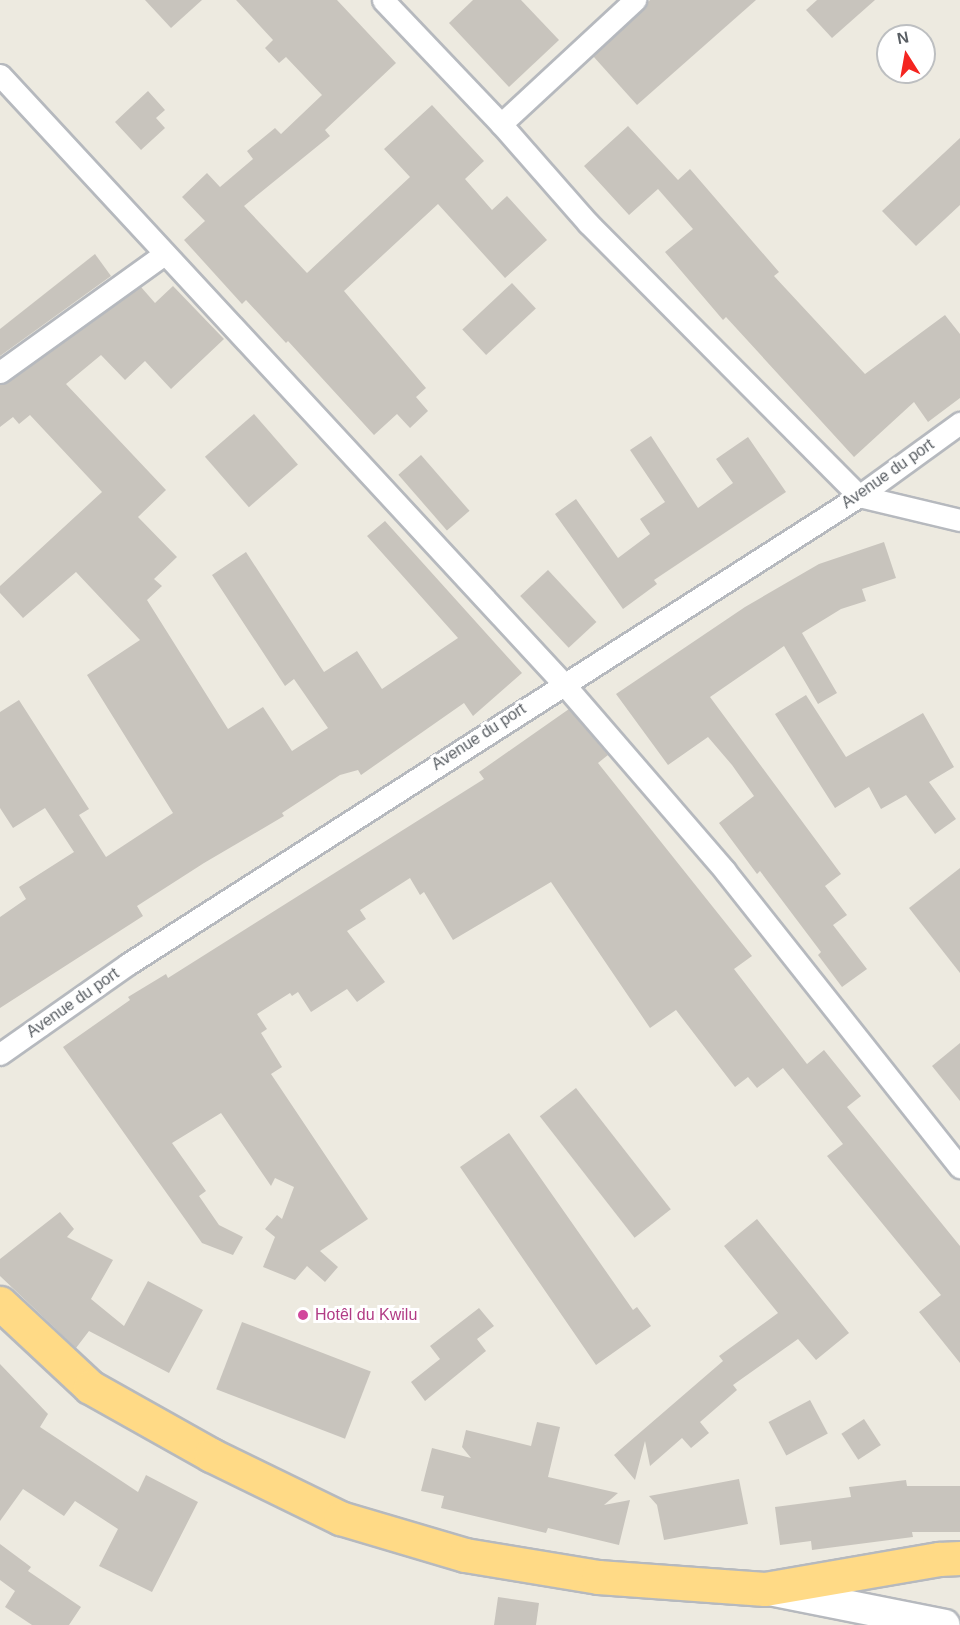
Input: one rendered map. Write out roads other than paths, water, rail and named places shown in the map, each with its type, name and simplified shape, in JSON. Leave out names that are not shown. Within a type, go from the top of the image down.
[{"type":"highway","points":[[0,1303],[90,1387],[211,1455],[340,1518],[465,1555],[598,1577],[765,1589],[939,1558],[960,1558]]},
{"type":"main road","points":[[765,1589],[945,1625]]},
{"type":"street","points":[[382,0],[501,124],[588,223],[859,496],[960,520]]},
{"type":"street","points":[[501,124],[635,0]]},
{"type":"street","points":[[0,75],[163,255],[563,683],[725,871],[960,1167]]},
{"type":"street","points":[[0,372],[163,255]]},
{"type":"street","name":"Avenue du port","points":[[0,1053],[128,964],[563,683],[859,496],[960,423]]},
{"type":"place","name":"Hotêl du Kwilu","points":[[303,1315]]}]
